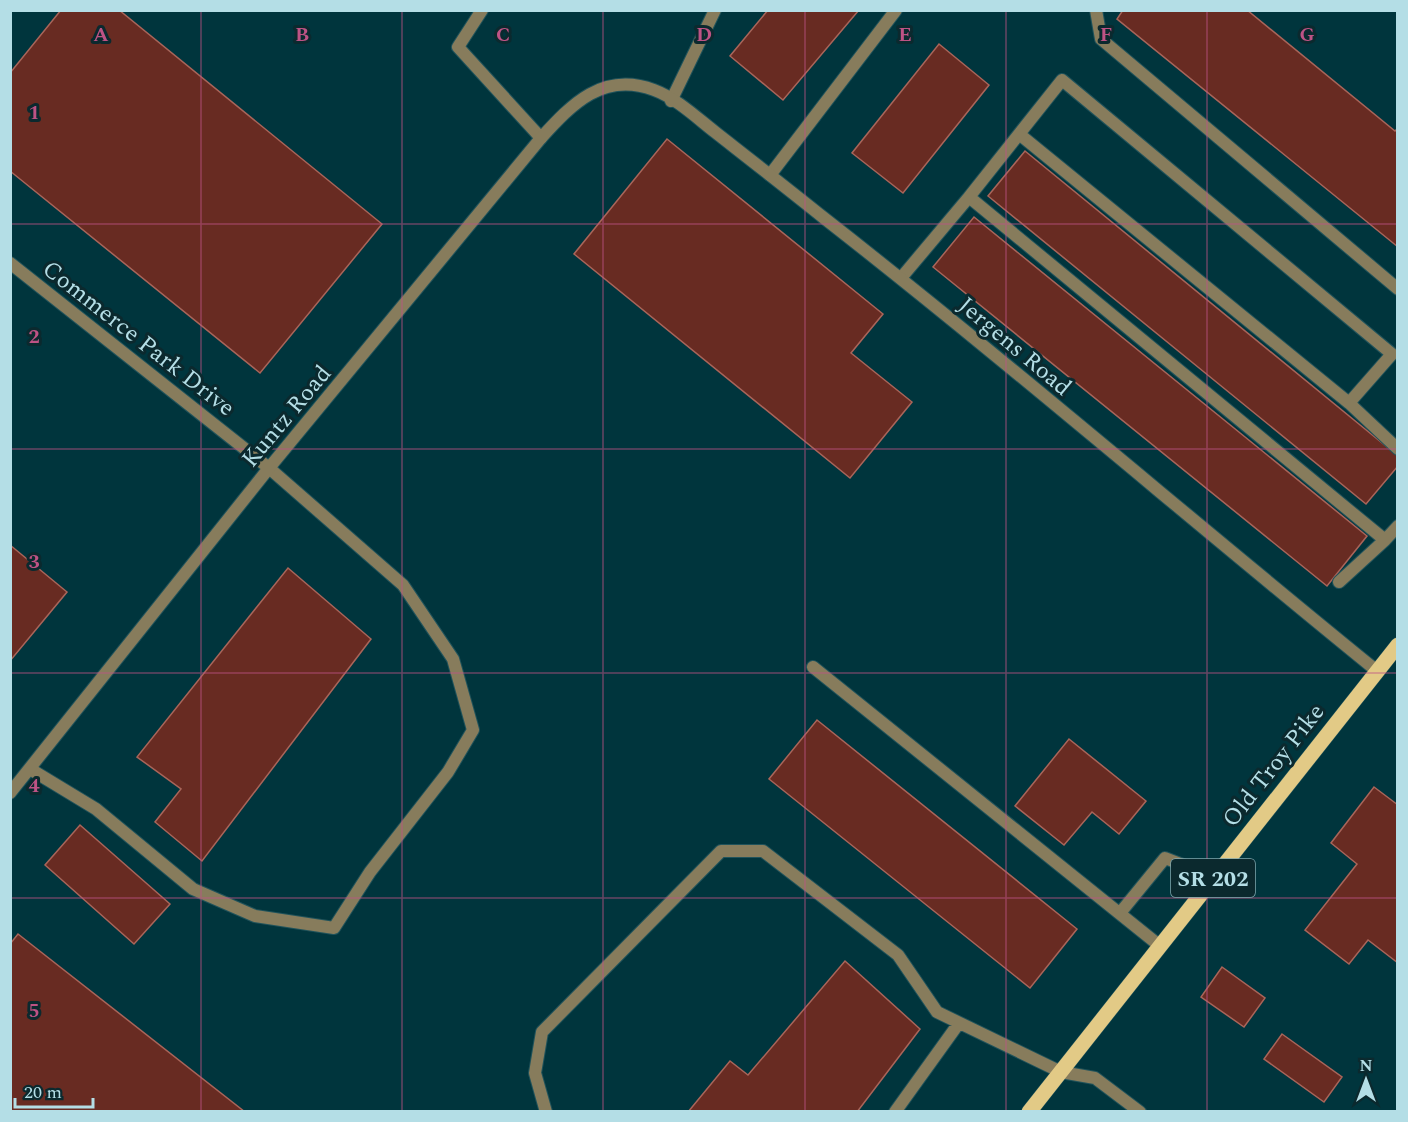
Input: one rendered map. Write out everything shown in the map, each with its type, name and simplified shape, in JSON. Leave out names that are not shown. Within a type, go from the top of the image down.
[{"type":"main road","name":"Old Troy Pike","points":[[1029,1112],[1398,645]]},
{"type":"street","points":[[482,10],[458,47],[541,138]]},
{"type":"street","points":[[671,101],[715,10]]},
{"type":"street","points":[[770,175],[896,10]]},
{"type":"street","points":[[1096,10],[1101,39],[1398,289]]},
{"type":"street","points":[[901,278],[1062,80],[1392,354],[1349,403]]},
{"type":"street","name":"Kuntz Road","points":[[10,793],[269,468],[541,138],[571,105],[588,93],[611,86]]},
{"type":"street","name":"Jergens Road","points":[[611,86],[635,86],[655,90],[770,175],[901,278],[1377,670]]},
{"type":"street","points":[[1019,134],[1349,403],[1398,449]]},
{"type":"street","points":[[969,197],[1384,540]]},
{"type":"street","name":"Commerce Park Drive","points":[[10,263],[269,468],[403,585],[453,659],[472,730],[448,772],[370,872],[334,928],[255,916],[193,889],[96,808],[30,770]]},
{"type":"street","points":[[1339,582],[1398,526]]},
{"type":"street","points":[[813,668],[1160,946]]},
{"type":"street","points":[[546,1112],[535,1073],[542,1032],[721,851],[763,851],[898,955],[937,1012],[1061,1072],[1095,1078],[1140,1112]]},
{"type":"street","points":[[1120,913],[1165,858],[1214,877]]},
{"type":"street","points":[[895,1112],[959,1023]]},
{"type":"building","points":[[61,10],[119,10],[382,224],[260,373],[10,171],[10,73]]},
{"type":"building","points":[[768,10],[859,10],[783,100],[730,56]]},
{"type":"building","points":[[1123,10],[1247,10],[1395,131],[1398,128],[1398,247],[1117,19]]},
{"type":"building","points":[[939,44],[989,85],[903,193],[852,153]]},
{"type":"building","points":[[667,139],[883,314],[851,353],[912,402],[850,478],[574,254]]},
{"type":"building","points":[[1025,151],[1398,456],[1398,466],[1366,504],[988,196]]},
{"type":"building","points":[[974,217],[1367,536],[1327,586],[933,267]]},
{"type":"building","points":[[10,545],[67,592],[10,661]]},
{"type":"building","points":[[288,568],[371,639],[202,861],[155,822],[181,789],[137,757]]},
{"type":"building","points":[[817,720],[1077,929],[1030,988],[769,779]]},
{"type":"building","points":[[1069,739],[1146,801],[1119,834],[1092,812],[1064,845],[1015,806]]},
{"type":"building","points":[[1374,787],[1398,805],[1398,963],[1368,940],[1349,964],[1305,930],[1357,864],[1331,843]]},
{"type":"building","points":[[80,825],[170,904],[134,944],[45,865]]},
{"type":"building","points":[[18,934],[245,1112],[10,1112],[10,944]]},
{"type":"building","points":[[845,961],[920,1029],[857,1112],[688,1112],[730,1061],[748,1075]]},
{"type":"building","points":[[1222,967],[1265,998],[1244,1027],[1201,997]]},
{"type":"building","points":[[1282,1034],[1342,1077],[1324,1102],[1264,1059]]}]
